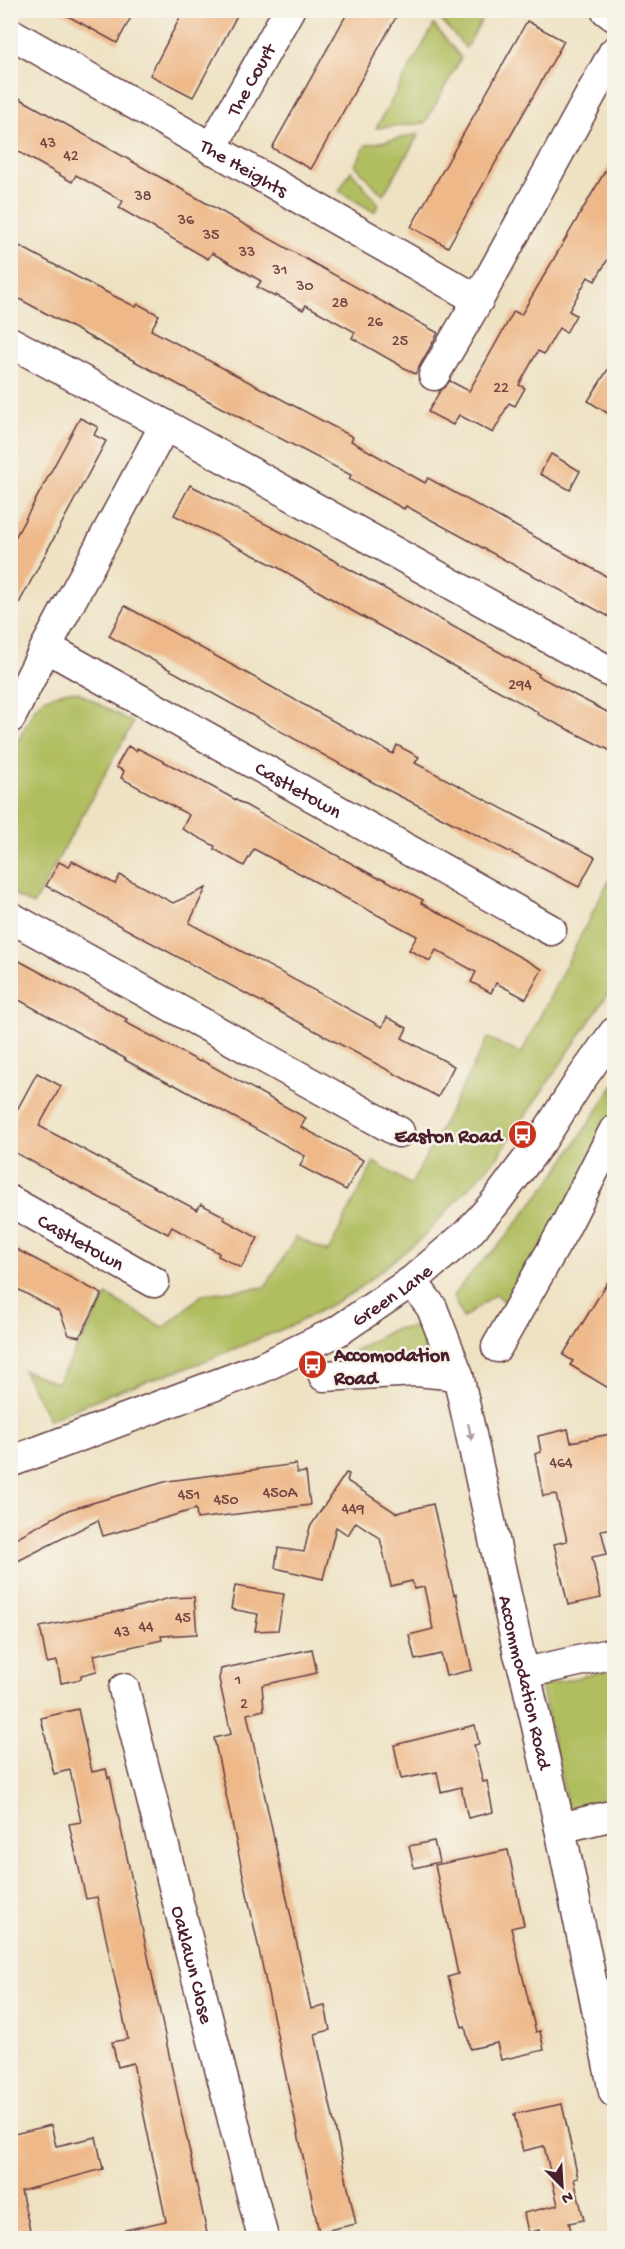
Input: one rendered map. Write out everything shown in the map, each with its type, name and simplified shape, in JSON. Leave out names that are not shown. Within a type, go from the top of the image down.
[{"type":"street","name":"The Court","points":[[210,149],[290,10]]},
{"type":"street","points":[[606,10],[615,16]]},
{"type":"street","name":"The Heights","points":[[10,33],[478,300]]},
{"type":"street","points":[[434,375],[615,52]]},
{"type":"street","points":[[10,342],[165,425],[615,674]]},
{"type":"street","points":[[10,718],[165,425]]},
{"type":"street","name":"Castletown","points":[[46,647],[551,930]]},
{"type":"street","points":[[10,917],[399,1132]]},
{"type":"street","name":"Green Lane","points":[[10,1462],[261,1368],[338,1331],[412,1281],[467,1234],[494,1204],[542,1140],[579,1082],[615,1034]]},
{"type":"street","points":[[497,1347],[564,1229],[615,1131]]},
{"type":"street","name":"Castletown","points":[[10,1201],[154,1282]]},
{"type":"street","name":"Accommodation Road","points":[[412,1281],[432,1308],[458,1375],[560,1828],[615,2092]]},
{"type":"street","points":[[324,1376],[417,1371],[458,1375]]},
{"type":"street","points":[[525,1673],[615,1653]]},
{"type":"street","name":"Oaklawn Close","points":[[124,1689],[263,2238]]},
{"type":"street","points":[[560,1828],[615,1815]]},
{"type":"green space","points":[[442,11],[487,11],[466,48],[438,17]]},
{"type":"green space","points":[[434,25],[461,58],[425,123],[376,128]]},
{"type":"green space","points":[[419,134],[383,195],[355,165],[366,145]]},
{"type":"green space","points":[[351,171],[379,204],[374,212],[339,191]]},
{"type":"green space","points":[[67,691],[78,692],[133,723],[33,905],[11,893],[11,754],[35,708],[43,699]]},
{"type":"green space","points":[[614,870],[614,985],[498,1156],[423,1237],[354,1292],[295,1324],[197,1364],[109,1394],[49,1420],[23,1370],[57,1383],[107,1295],[164,1328],[203,1294],[265,1287],[296,1237],[328,1252],[374,1162],[411,1185],[488,1038],[521,1054]]},
{"type":"green space","points":[[614,1085],[614,1113],[519,1301],[505,1302],[496,1294],[463,1318],[453,1296],[473,1271],[501,1243],[556,1173]]},
{"type":"green space","points":[[414,1327],[425,1336],[427,1348],[416,1358],[324,1367],[394,1329]]},
{"type":"green space","points":[[614,1669],[614,1804],[569,1813],[541,1686]]},
{"type":"building","points":[[57,10],[135,10],[117,43]]},
{"type":"building","points":[[184,10],[240,10],[193,97],[150,75]]},
{"type":"building","points":[[349,10],[400,10],[311,169],[272,148]]},
{"type":"building","points":[[527,21],[564,41],[448,247],[411,227]]},
{"type":"building","points":[[10,93],[438,333],[415,374],[352,338],[355,332],[306,305],[303,310],[276,295],[275,297],[257,287],[261,281],[230,263],[212,253],[208,259],[119,208],[123,201],[76,175],[72,182],[10,147]]},
{"type":"building","points":[[615,154],[615,247],[595,281],[588,277],[569,311],[576,315],[566,333],[559,328],[544,354],[538,351],[519,385],[525,388],[515,406],[509,403],[493,433],[459,415],[453,425],[428,412],[440,391],[450,381],[469,391],[514,311],[521,315]]},
{"type":"building","points":[[10,241],[136,307],[138,304],[159,315],[151,330],[353,437],[351,441],[425,483],[428,478],[615,581],[615,620],[406,506],[404,509],[349,479],[351,475],[10,294]]},
{"type":"building","points":[[615,358],[615,418],[588,401]]},
{"type":"building","points":[[80,418],[98,427],[94,435],[106,441],[10,620],[10,547]]},
{"type":"building","points":[[551,454],[580,471],[570,490],[540,474]]},
{"type":"building","points":[[190,485],[306,545],[539,674],[538,676],[615,716],[615,753],[537,714],[538,712],[354,612],[279,568],[174,515]]},
{"type":"building","points":[[125,606],[393,754],[397,745],[419,757],[415,763],[595,857],[579,887],[376,784],[109,636]]},
{"type":"building","points":[[128,746],[136,751],[137,748],[196,778],[378,878],[423,900],[421,903],[542,969],[526,999],[496,983],[491,993],[471,982],[476,972],[436,950],[430,961],[409,950],[417,936],[254,849],[244,866],[214,849],[215,846],[182,829],[189,815],[121,778],[124,771],[116,767]]},
{"type":"building","points":[[72,861],[115,884],[120,875],[173,903],[206,888],[189,923],[382,1027],[387,1017],[407,1028],[402,1038],[454,1066],[438,1097],[46,886],[59,862],[69,867]]},
{"type":"building","points":[[10,956],[127,1019],[125,1022],[200,1062],[201,1060],[306,1118],[301,1127],[363,1160],[346,1190],[300,1166],[305,1156],[125,1060],[10,995]]},
{"type":"building","points":[[37,1073],[61,1086],[39,1126],[197,1210],[201,1204],[258,1238],[241,1268],[172,1227],[168,1234],[10,1150],[10,1123]]},
{"type":"building","points":[[10,1246],[102,1294],[80,1337],[69,1335],[60,1312],[10,1285]]},
{"type":"building","points":[[615,1270],[615,1392],[570,1365],[573,1361],[563,1355]]},
{"type":"building","points":[[568,1429],[571,1442],[615,1433],[615,1528],[601,1530],[607,1554],[592,1557],[601,1598],[568,1605],[554,1544],[567,1541],[556,1494],[543,1496],[535,1454],[541,1452],[538,1436]]},
{"type":"building","points":[[296,1464],[297,1473],[306,1472],[310,1505],[197,1519],[196,1509],[103,1536],[98,1520],[10,1565],[10,1541],[68,1510],[168,1481]]},
{"type":"building","points":[[346,1473],[349,1474],[347,1481],[396,1513],[433,1504],[454,1595],[456,1594],[472,1670],[446,1676],[441,1654],[415,1660],[409,1635],[433,1629],[424,1587],[414,1589],[412,1581],[391,1586],[380,1538],[356,1522],[348,1535],[336,1527],[323,1579],[275,1568],[278,1548],[304,1552],[310,1527]]},
{"type":"building","points":[[235,1586],[284,1594],[278,1630],[255,1631],[258,1614],[231,1609]]},
{"type":"building","points":[[194,1597],[197,1634],[161,1636],[162,1640],[94,1655],[97,1671],[81,1675],[81,1679],[61,1683],[57,1661],[47,1663],[40,1627],[130,1609],[170,1598]]},
{"type":"building","points":[[312,1649],[317,1673],[262,1685],[264,1710],[247,1714],[311,2009],[325,2006],[330,2030],[315,2034],[356,2224],[319,2232],[214,1738],[231,1734],[219,1679],[221,1669]]},
{"type":"building","points":[[78,1709],[92,1772],[106,1769],[108,1778],[110,1777],[208,2238],[126,2238],[125,2230],[166,2221],[133,2063],[118,2067],[112,2042],[128,2039],[97,1897],[86,1899],[69,1824],[81,1822],[70,1770],[54,1774],[41,1718]]},
{"type":"building","points":[[475,1725],[479,1744],[474,1745],[483,1782],[487,1781],[493,1812],[468,1818],[461,1787],[441,1792],[437,1772],[401,1779],[394,1745]]},
{"type":"building","points":[[434,1841],[439,1862],[414,1868],[409,1846]]},
{"type":"building","points":[[508,1850],[524,1925],[511,1928],[536,2032],[540,2031],[544,2050],[501,2060],[497,2043],[470,2049],[465,2026],[462,2027],[448,1977],[458,1974],[435,1865]]},
{"type":"building","points":[[562,2104],[578,2178],[574,2179],[584,2220],[569,2223],[573,2238],[541,2238],[539,2230],[528,2233],[524,2213],[558,2205],[544,2146],[523,2151],[514,2114]]},
{"type":"building","points":[[51,2125],[56,2146],[96,2137],[103,2169],[21,2191],[32,2238],[10,2238],[10,2135]]},
{"type":"place","name":"Easton Road","points":[[523,1135]]},
{"type":"place","name":"Accomodation Road","points":[[313,1365]]}]
